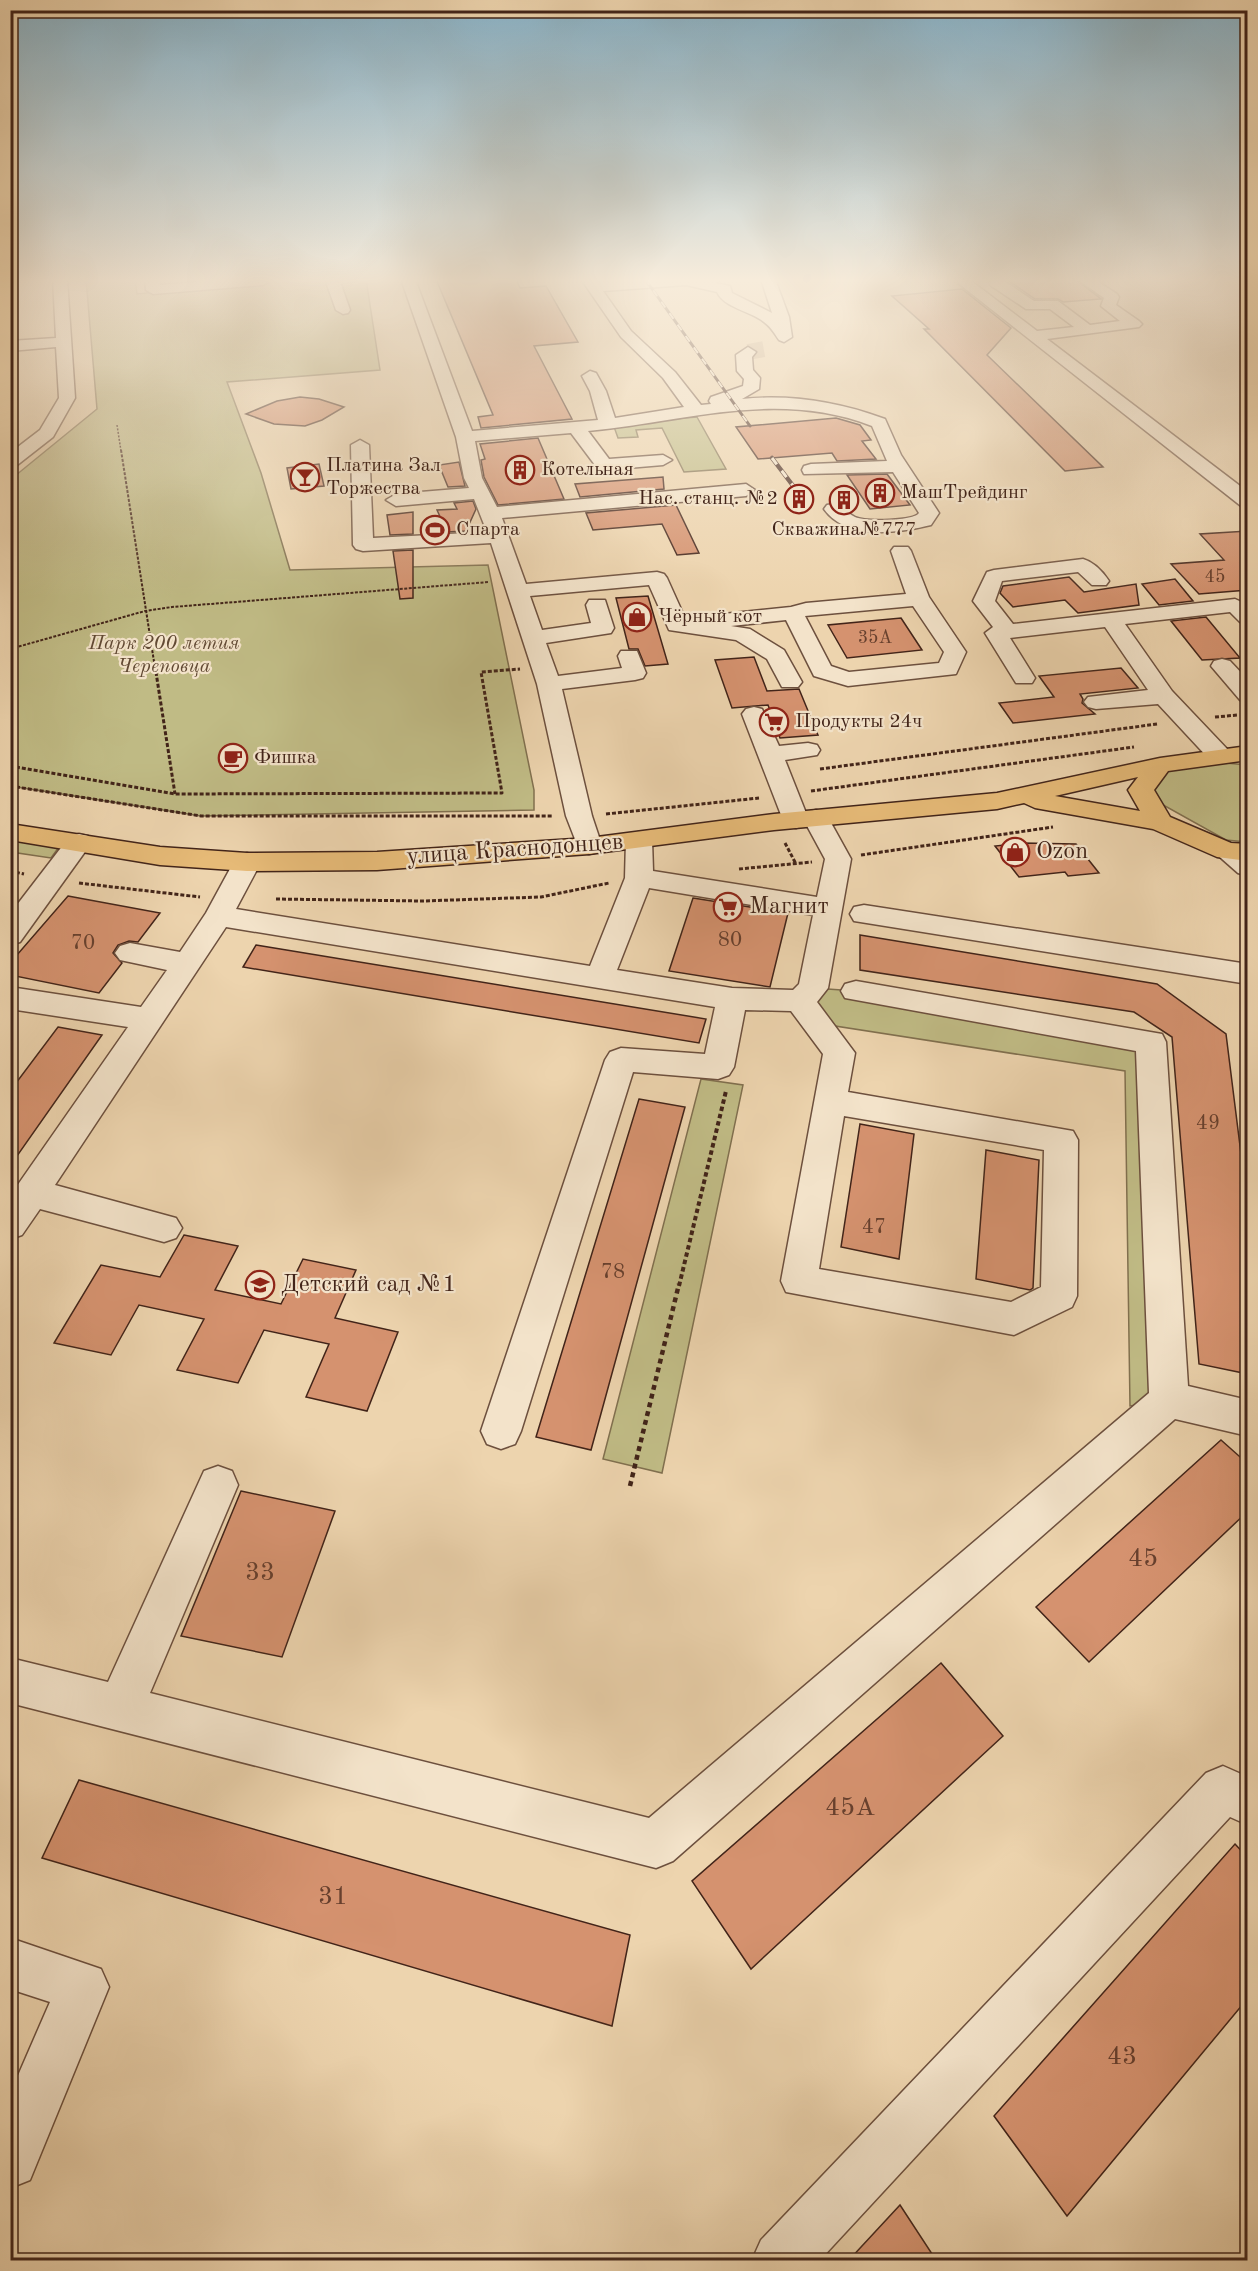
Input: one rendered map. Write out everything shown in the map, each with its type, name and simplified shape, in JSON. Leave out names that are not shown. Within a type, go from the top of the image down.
[{"type":"main road","name":"улица Краснодонцев","points":[[10,832],[160,856],[248,862],[377,861],[589,846],[806,819],[1019,798],[1152,755],[1220,756],[1247,753]]},
{"type":"main road","points":[[1152,755],[1141,790],[1160,822]]},
{"type":"main road","name":"улица Краснодонцев","points":[[1019,798],[1160,822],[1237,852]]},
{"type":"street","points":[[10,462],[47,433],[67,398],[66,385]]},
{"type":"street","points":[[446,385],[465,437],[473,478],[486,503],[546,675],[579,816],[589,846]]},
{"type":"street","points":[[595,385],[608,424]]},
{"type":"street","points":[[675,416],[690,410],[693,405],[677,385]]},
{"type":"street","points":[[696,412],[712,402],[729,399],[751,389],[751,385]]},
{"type":"street","points":[[1096,385],[1248,502]]},
{"type":"street","points":[[465,437],[577,428],[675,416],[745,404],[791,404],[845,410],[879,423],[896,461],[929,513],[924,521],[912,524],[867,526],[847,521],[834,509]]},
{"type":"street","points":[[577,428],[604,465],[631,492],[634,500]]},
{"type":"street","points":[[360,445],[363,545],[498,537]]},
{"type":"street","points":[[867,448],[872,455],[896,461]]},
{"type":"street","points":[[604,465],[663,460]]},
{"type":"street","points":[[811,470],[896,461]]},
{"type":"street","points":[[396,501],[486,503],[634,500],[746,490]]},
{"type":"street","points":[[793,614],[822,671],[848,679],[948,669],[955,652],[919,599],[901,551]]},
{"type":"street","points":[[1008,632],[984,602],[994,576],[1083,565],[1100,581]]},
{"type":"street","points":[[516,586],[657,578],[677,625]]},
{"type":"street","points":[[677,625],[793,614],[806,609],[919,599]]},
{"type":"street","points":[[533,638],[603,628],[597,605]]},
{"type":"street","points":[[1024,678],[996,633],[1243,608]]},
{"type":"street","points":[[1111,620],[1164,696],[1220,756]]},
{"type":"street","points":[[677,625],[742,634],[776,655],[790,682]]},
{"type":"street","points":[[546,675],[635,673],[629,656]]},
{"type":"street","points":[[1222,666],[1248,695]]},
{"type":"street","points":[[1096,702],[1164,696]]},
{"type":"street","points":[[219,916],[732,999],[800,1001],[813,988],[838,859],[806,819],[778,774],[754,714]]},
{"type":"street","points":[[778,774],[808,750]]},
{"type":"street","points":[[600,976],[639,878],[639,840]]},
{"type":"street","points":[[10,935],[79,842]]},
{"type":"street","points":[[1237,852],[1248,867]]},
{"type":"street","points":[[10,1225],[219,916],[248,862]]},
{"type":"street","points":[[639,878],[827,908]]},
{"type":"street","points":[[864,914],[1248,974]]},
{"type":"street","points":[[130,953],[187,963]]},
{"type":"street","points":[[856,991],[1151,1042],[1169,1400]]},
{"type":"street","points":[[10,998],[149,1019]]},
{"type":"street","points":[[501,1431],[621,1060],[718,1066],[732,999]]},
{"type":"street","points":[[800,1001],[839,1053],[799,1281],[1014,1319],[1059,1296],[1061,1140],[831,1101]]},
{"type":"street","points":[[32,1193],[164,1228]]},
{"type":"street","points":[[1169,1400],[1248,1418]]},
{"type":"street","points":[[10,1680],[656,1844],[1169,1400]]},
{"type":"street","points":[[120,1708],[218,1485]]},
{"type":"street","points":[[781,2260],[1222,1790],[1248,1801]]},
{"type":"street","points":[[10,1963],[83,1987],[10,2160]]},
{"type":"path","points":[[117,425],[175,794]]},
{"type":"path","points":[[10,649],[145,611],[516,586]]},
{"type":"path","points":[[10,766],[175,794],[502,793],[481,672],[546,675]]},
{"type":"path","points":[[10,786],[201,816],[579,816],[778,774],[1248,713]]},
{"type":"path","points":[[778,774],[1152,755]]},
{"type":"path","points":[[630,1486],[727,1094],[718,1066]]},
{"type":"green space","name":"Парк 200 летия Череповца","points":[[95,385],[228,385],[261,473],[290,570],[488,565],[534,790],[534,810],[201,816],[11,786],[10,480],[97,409]]},
{"type":"green space","points":[[697,417],[726,469],[684,472],[662,428],[636,430],[638,437],[618,438],[613,424]]},
{"type":"green space","points":[[1215,762],[1247,765],[1247,842],[1226,840],[1156,801],[1152,782],[1166,769]]},
{"type":"green space","points":[[10,840],[59,847],[51,858],[11,852]]},
{"type":"green space","points":[[813,988],[856,991],[1151,1042],[1169,1400],[1130,1406],[1125,1071],[816,1023]]},
{"type":"green space","points":[[701,1079],[743,1085],[662,1473],[603,1459]]},
{"type":"building","points":[[480,385],[554,385],[572,419],[481,428],[478,417],[493,415]]},
{"type":"building","points":[[980,385],[1018,385],[1103,467],[1065,471]]},
{"type":"building","points":[[300,397],[319,399],[344,407],[322,420],[305,426],[274,424],[246,414],[277,401]]},
{"type":"building","points":[[836,418],[860,425],[871,440],[862,441],[876,459],[837,461],[832,453],[758,459],[736,427]]},
{"type":"building","name":"Котельная","points":[[538,438],[564,499],[498,505],[484,477],[481,460],[485,459],[480,444]]},
{"type":"building","points":[[459,462],[465,486],[448,487],[439,465]]},
{"type":"building","name":"Платина Зал Торжества","points":[[319,464],[324,486],[291,489],[287,468]]},
{"type":"building","name":"МашТрейдинг","points":[[887,474],[910,505],[870,509],[847,475]]},
{"type":"building","points":[[663,477],[664,489],[580,497],[575,484]]},
{"type":"building","points":[[473,501],[476,509],[466,531],[447,532],[437,510],[457,509],[454,503]]},
{"type":"building","points":[[676,505],[699,553],[677,555],[662,524],[593,530],[586,513]]},
{"type":"building","points":[[413,512],[413,534],[390,535],[387,515]]},
{"type":"building","points":[[1248,531],[1248,590],[1199,594],[1171,564],[1224,560],[1200,534]]},
{"type":"building","points":[[413,550],[413,598],[400,599],[393,551]]},
{"type":"building","points":[[1069,577],[1084,592],[1136,584],[1139,605],[1078,613],[1065,600],[1013,607],[1000,593],[1003,586]]},
{"type":"building","points":[[1175,579],[1193,601],[1159,605],[1142,584]]},
{"type":"building","name":"Чёрный кот","points":[[648,596],[668,664],[645,666],[638,649],[629,649],[616,598]]},
{"type":"building","points":[[1206,617],[1240,658],[1202,660],[1171,621]]},
{"type":"building","points":[[901,618],[922,650],[847,658],[828,625]]},
{"type":"building","points":[[754,657],[767,691],[799,689],[818,735],[780,738],[768,705],[732,708],[715,660]]},
{"type":"building","points":[[1121,668],[1138,688],[1080,694],[1083,699],[1082,703],[1095,714],[1013,723],[999,703],[1054,697],[1039,676]]},
{"type":"building","points":[[1022,843],[1076,844],[1099,873],[1068,876],[1065,872],[1019,877],[995,846]]},
{"type":"building","points":[[68,896],[160,913],[138,942],[129,941],[118,945],[113,953],[122,963],[99,993],[10,975],[10,963]]},
{"type":"building","points":[[693,898],[788,913],[770,987],[669,971]]},
{"type":"building","points":[[860,935],[1157,984],[1226,1034],[1248,1210],[1248,1374],[1199,1364],[1172,1037],[1134,1012],[860,970]]},
{"type":"building","points":[[256,945],[706,1019],[699,1043],[243,967]]},
{"type":"building","points":[[58,1027],[102,1035],[10,1166],[10,1091]]},
{"type":"building","points":[[639,1099],[685,1107],[591,1450],[536,1437]]},
{"type":"building","points":[[860,1124],[914,1134],[899,1259],[841,1247]]},
{"type":"building","points":[[986,1150],[1039,1160],[1033,1288],[1030,1290],[976,1279]]},
{"type":"building","points":[[184,1235],[238,1246],[215,1290],[281,1304],[303,1259],[356,1270],[335,1318],[398,1332],[367,1411],[306,1397],[329,1344],[264,1330],[238,1383],[177,1370],[204,1319],[139,1305],[111,1355],[54,1343],[101,1265],[160,1277]]},
{"type":"building","points":[[1221,1440],[1248,1464],[1248,1511],[1089,1662],[1036,1607]]},
{"type":"building","points":[[241,1491],[335,1511],[282,1657],[181,1636]]},
{"type":"building","points":[[941,1663],[1003,1736],[751,1969],[692,1881]]},
{"type":"building","points":[[79,1780],[630,1935],[612,2026],[42,1858]]},
{"type":"building","points":[[1235,1844],[1248,1858],[1248,1998],[1067,2216],[994,2116]]},
{"type":"building","points":[[900,2205],[936,2260],[849,2260]]},
{"type":"railway","points":[[721,385],[750,426]]},
{"type":"railway","points":[[772,458],[797,491]]},
{"type":"place","name":"Котельная","points":[[520,470]]},
{"type":"place","name":"Платина Зал Торжества","points":[[305,477]]},
{"type":"place","name":"МашТрейдинг","points":[[880,493]]},
{"type":"place","name":"Нас. станц. №2","points":[[799,499]]},
{"type":"place","name":"Скважина№777","points":[[844,500]]},
{"type":"place","name":"Спарта","points":[[435,530]]},
{"type":"place","name":"Чёрный кот","points":[[637,617]]},
{"type":"place","name":"Продукты 24ч","points":[[774,722]]},
{"type":"place","name":"Фишка","points":[[233,758]]},
{"type":"place","name":"Ozon","points":[[1015,852]]},
{"type":"place","name":"Магнит","points":[[728,907]]},
{"type":"place","name":"Детский сад №1","points":[[260,1285]]}]
